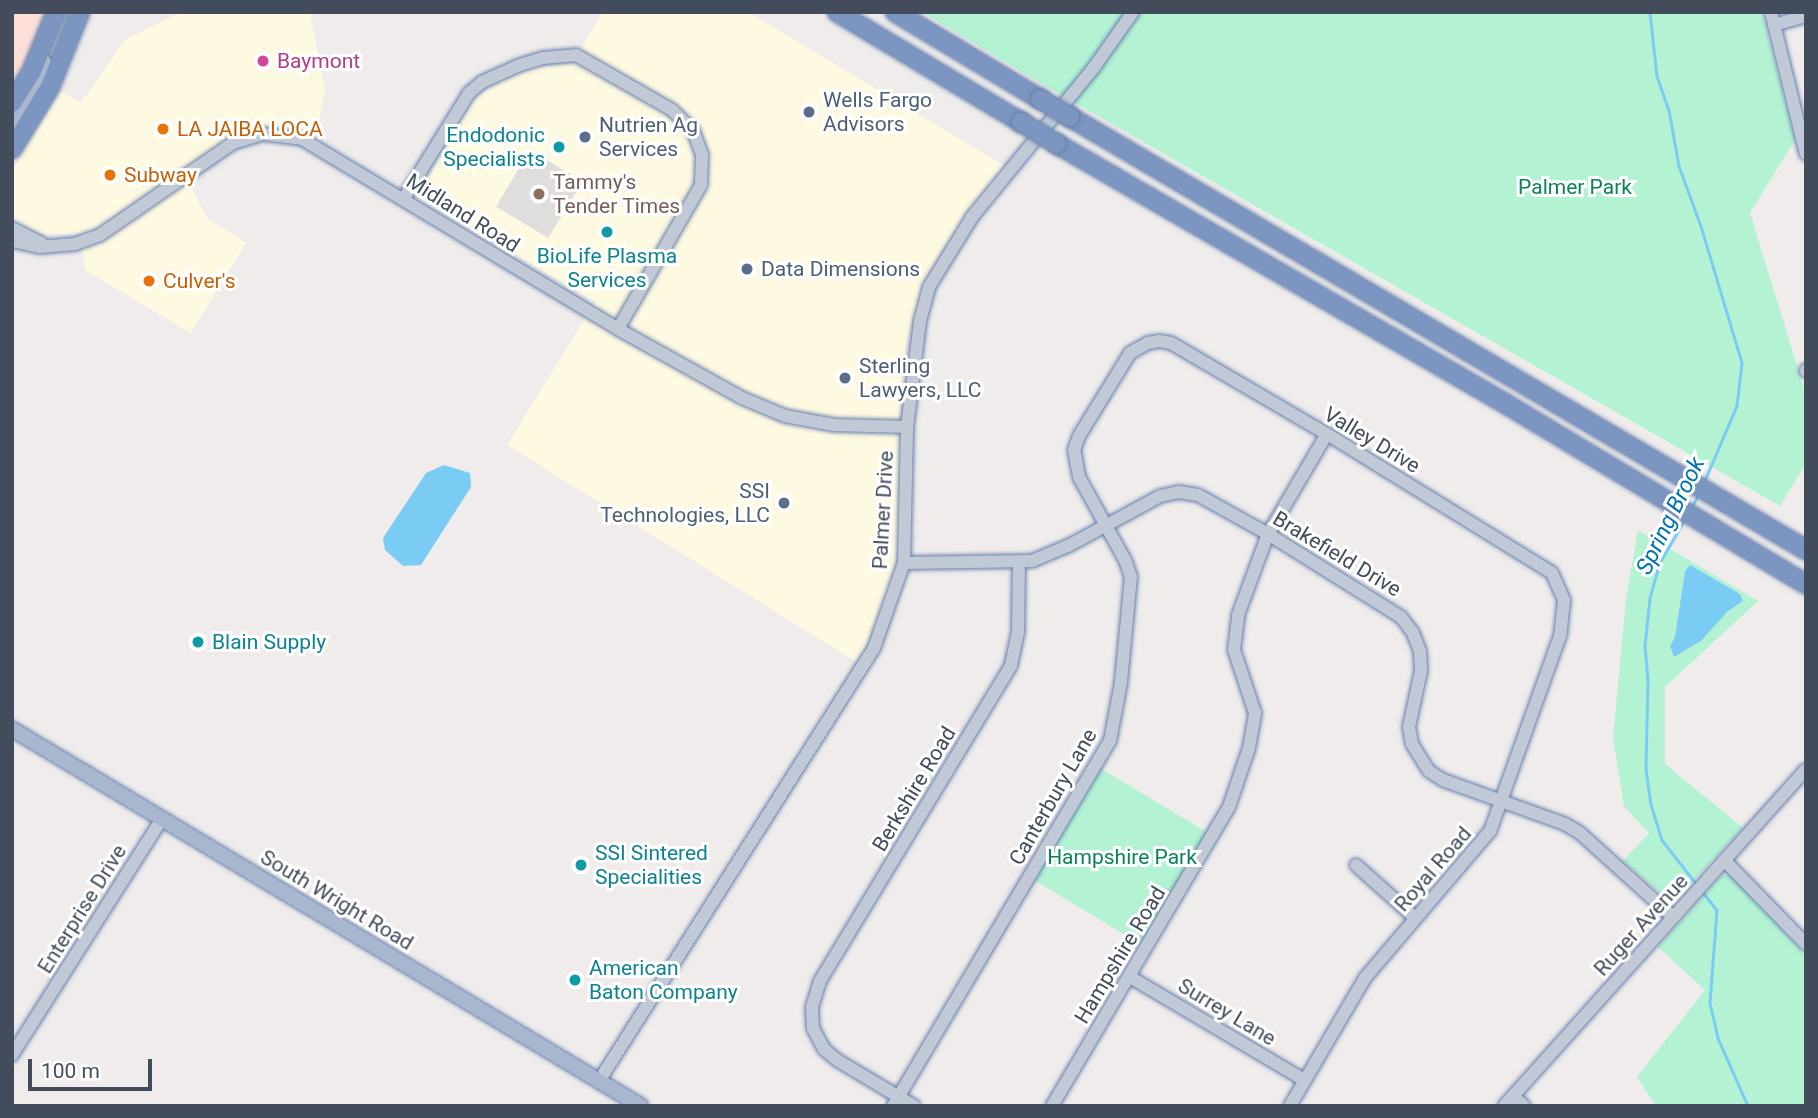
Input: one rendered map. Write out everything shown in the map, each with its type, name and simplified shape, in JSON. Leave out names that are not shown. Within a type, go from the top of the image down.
[{"type":"highway","points":[[12,149],[50,87],[80,12]]},
{"type":"highway","points":[[837,12],[1806,583]]},
{"type":"highway","points":[[895,12],[1806,550]]},
{"type":"highway","points":[[12,103],[31,73],[55,13]]},
{"type":"main road","points":[[12,128],[34,90],[48,53],[55,13]]},
{"type":"main road","name":"South Wright Road","points":[[12,729],[641,1106]]},
{"type":"street","name":"Palmer Drive","points":[[599,1081],[874,648],[904,563],[907,427],[920,321],[929,287],[972,217],[1095,66],[1133,12]]},
{"type":"street","points":[[1806,16],[1773,18],[1806,154]]},
{"type":"street","points":[[404,198],[469,93],[482,82],[520,65],[543,58],[576,55],[673,110],[694,133],[702,155],[701,185],[618,330]]},
{"type":"street","name":"Midland Road","points":[[12,241],[33,247],[75,244],[100,235],[233,143],[263,134],[309,141],[618,330],[742,398],[785,415],[834,425],[907,427]]},
{"type":"street","points":[[12,228],[48,246]]},
{"type":"street","name":"Valley Drive","points":[[1148,343],[1171,343],[1327,434],[1552,573],[1562,593]]},
{"type":"street","name":"Canterbury Lane","points":[[896,1101],[1110,741],[1115,722],[1131,594],[1125,560],[1079,477],[1074,450],[1079,436],[1130,353],[1148,343]]},
{"type":"street","name":"Hampshire Road","points":[[1052,1106],[1220,826],[1249,748],[1255,713],[1234,650],[1234,633],[1241,603],[1268,534],[1327,434]]},
{"type":"street","name":"Brakefield Drive","points":[[904,563],[1019,562],[1056,551],[1160,496],[1179,492],[1198,495],[1268,534],[1401,617],[1413,633],[1420,651],[1421,671],[1409,727],[1419,759],[1443,780],[1551,818],[1580,833],[1673,917]]},
{"type":"street","name":"Berkshire Road","points":[[896,1101],[824,1049],[813,1028],[811,1007],[820,981],[1011,665],[1018,632],[1019,562]]},
{"type":"street","name":"Royal Road","points":[[1290,1106],[1365,978],[1481,844],[1503,801],[1560,636],[1564,617],[1562,593]]},
{"type":"street","name":"Ruger Avenue","points":[[1509,1101],[1806,770]]},
{"type":"street","name":"Enterprise Drive","points":[[12,1055],[161,820]]},
{"type":"street","points":[[1724,859],[1806,944]]},
{"type":"street","points":[[1356,865],[1415,918]]},
{"type":"street","name":"Surrey Lane","points":[[1130,977],[1304,1080]]},
{"type":"street","points":[[896,1101],[915,1106]]},
{"type":"street","points":[[1509,1101],[1524,1106]]},
{"type":"shaded area","points":[[12,12],[46,12],[32,51],[12,83]]},
{"type":"shaded area","points":[[182,12],[310,12],[325,91],[316,136],[284,126],[245,130],[182,170],[207,218],[246,243],[191,333],[85,270],[80,234],[38,234],[12,223],[12,171],[61,91],[81,103],[125,40]]},
{"type":"shaded area","points":[[603,12],[748,12],[1005,166],[964,218],[930,271],[907,337],[902,373],[899,535],[894,572],[887,601],[858,663],[507,445],[595,302],[422,199],[419,194],[473,100],[506,78],[536,67],[572,64]]},
{"type":"shaded area","name":"Tammy's Tender Times","points":[[530,150],[582,181],[548,238],[496,207]]},
{"type":"green space","name":"Palmer Park","points":[[922,12],[1762,12],[1795,140],[1750,213],[1806,395],[1806,463],[1780,506],[1044,85]]},
{"type":"green space","points":[[1638,530],[1758,601],[1665,687],[1665,764],[1743,828],[1672,903],[1623,861],[1649,833],[1624,806],[1613,738],[1626,599]]},
{"type":"green space","name":"Hampshire Park","points":[[1100,768],[1211,835],[1144,946],[1033,879]]},
{"type":"green space","points":[[1722,875],[1731,876],[1806,955],[1806,1106],[1656,1106],[1637,1077],[1705,990],[1658,947]]},
{"type":"water","points":[[444,465],[470,473],[471,487],[421,565],[403,566],[385,550],[383,538],[426,473]]},
{"type":"water","points":[[1690,565],[1740,594],[1743,601],[1727,612],[1701,641],[1674,657],[1670,646],[1675,637],[1685,571]]},
{"type":"waterway","name":"Spring Brook","points":[[1650,12],[1657,76],[1669,110],[1679,166],[1701,226],[1742,363],[1737,406],[1704,483]]},
{"type":"waterway","name":"Spring Brook","points":[[1691,508],[1698,495]]},
{"type":"waterway","name":"Spring Brook","points":[[1685,520],[1660,563],[1650,599],[1645,646],[1648,680],[1646,769],[1651,804],[1662,840],[1698,886]]},
{"type":"waterway","name":"Spring Brook","points":[[1702,891],[1717,910],[1710,1003],[1718,1038],[1748,1106]]},
{"type":"place","name":"Baymont","points":[[263,61]]},
{"type":"place","name":"Wells Fargo Advisors","points":[[809,112]]},
{"type":"place","name":"LA JAIBA LOCA","points":[[163,129]]},
{"type":"place","name":"Nutrien Ag Services","points":[[585,137]]},
{"type":"place","name":"Endodonic Specialists","points":[[559,147]]},
{"type":"place","name":"Subway","points":[[110,175]]},
{"type":"place","name":"Tammy's Tender Times","points":[[539,194]]},
{"type":"place","name":"BioLife Plasma Services","points":[[607,232]]},
{"type":"place","name":"Data Dimensions","points":[[747,269]]},
{"type":"place","name":"Culver's","points":[[149,281]]},
{"type":"place","name":"Sterling Lawyers, LLC","points":[[845,378]]},
{"type":"place","name":"SSI Technologies, LLC","points":[[784,503]]},
{"type":"place","name":"Blain Supply","points":[[198,642]]},
{"type":"place","name":"SSI Sintered Specialities","points":[[581,865]]},
{"type":"place","name":"American Baton Company","points":[[575,980]]}]
